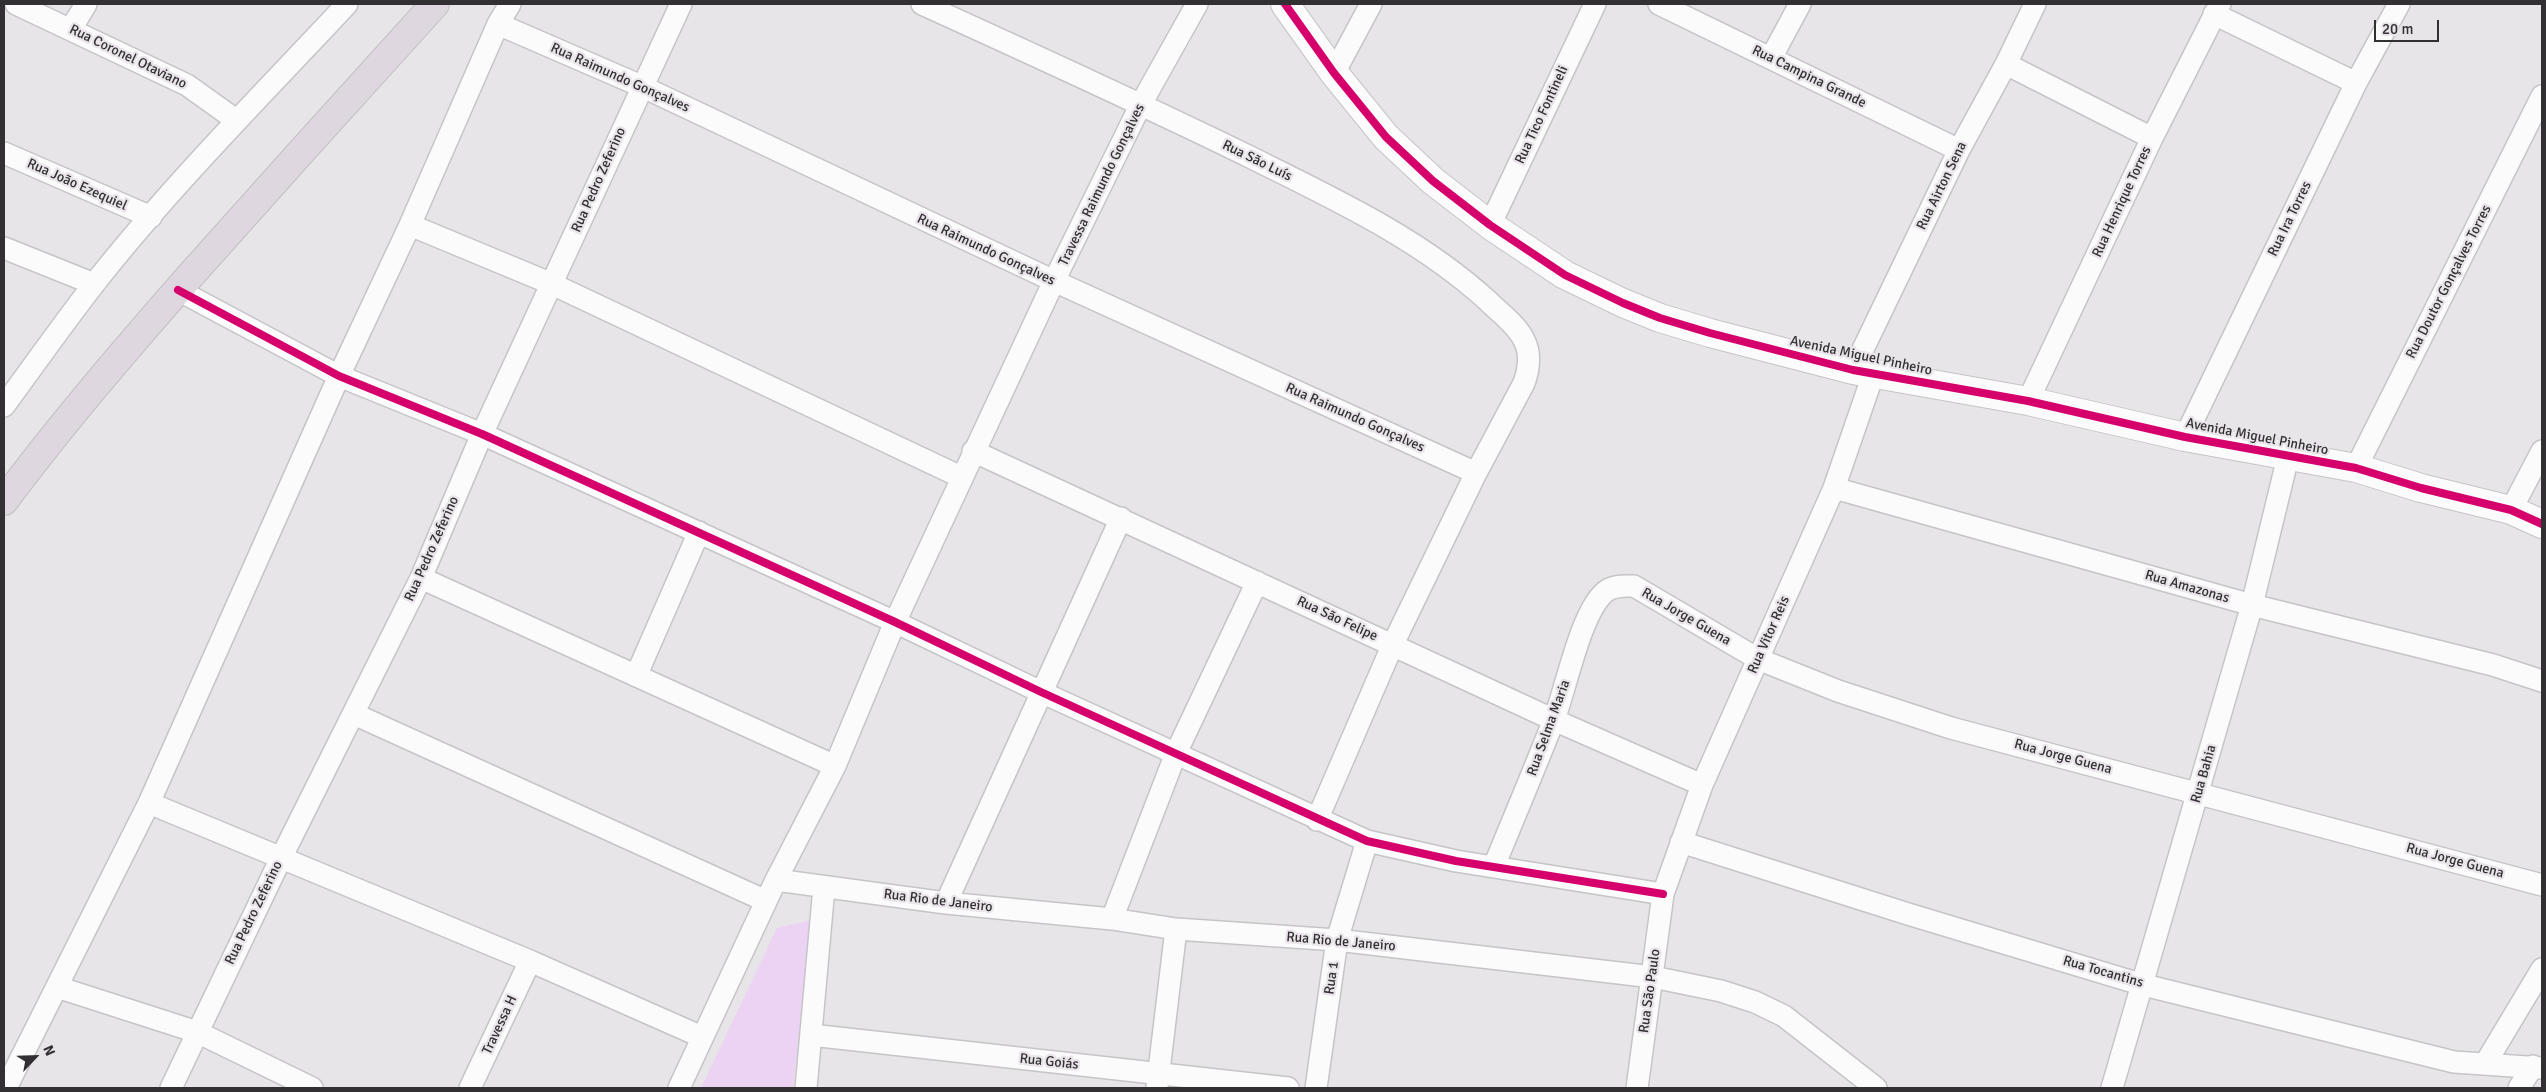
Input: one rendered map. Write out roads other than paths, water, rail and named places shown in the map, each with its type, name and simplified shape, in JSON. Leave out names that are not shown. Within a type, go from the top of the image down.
[{"type":"highway","points":[[4,501],[40,453],[178,290],[293,159],[436,4]]},
{"type":"street","name":"Rua Coronel Otaviano","points":[[16,4],[187,85],[236,120]]},
{"type":"street","points":[[71,29],[86,4]]},
{"type":"street","points":[[4,406],[94,284],[151,217],[236,120],[347,4]]},
{"type":"street","points":[[6,1088],[149,802],[339,376],[410,225],[498,24],[510,4]]},
{"type":"street","name":"Rua Pedro Zeferino","points":[[171,1088],[281,858],[421,578],[482,434],[641,86],[681,4]]},
{"type":"street","name":"Rua São Luís","points":[[922,4],[1141,104],[1340,201],[1398,234],[1445,265],[1493,306],[1525,340],[1528,373],[1524,384],[1476,473],[1393,644],[1317,820]]},
{"type":"street","name":"Travessa Raimundo Gonçalves","points":[[680,1088],[702,1036],[776,880],[835,766],[895,622],[973,451],[1141,104],[1197,4]]},
{"type":"street","name":"Avenida Miguel Pinheiro","points":[[1285,4],[1334,74],[1386,137],[1433,181],[1490,226],[1566,275],[1645,312],[1710,333],[1863,372],[2028,401],[2185,437],[2356,468],[2420,488],[2511,510],[2542,524]]},
{"type":"street","points":[[1334,74],[1371,4]]},
{"type":"street","name":"Rua Tico Fontineli","points":[[1490,226],[1595,4]]},
{"type":"street","name":"Rua Campina Grande","points":[[1659,4],[1958,150]]},
{"type":"street","points":[[1771,58],[1800,4]]},
{"type":"street","name":"Rua Airton Sena","points":[[1863,372],[1958,150],[2006,64],[2035,4]]},
{"type":"street","name":"Rua Ira Torres","points":[[2185,437],[2356,83],[2399,4]]},
{"type":"street","points":[[2217,9],[2356,83]]},
{"type":"street","name":"Rua Henrique Torres","points":[[2028,401],[2152,138],[2217,9]]},
{"type":"street","name":"Rua Raimundo Gonçalves","points":[[498,24],[641,86],[1054,282],[1476,473]]},
{"type":"street","points":[[2006,64],[2152,138]]},
{"type":"street","name":"Rua Doutor Gonçalves Torres","points":[[2356,468],[2542,96]]},
{"type":"street","name":"Rua João Ezequiel","points":[[4,153],[151,217]]},
{"type":"street","points":[[410,225],[552,284],[961,477]]},
{"type":"street","points":[[4,248],[94,284]]},
{"type":"street","points":[[178,290],[339,376],[482,434],[699,532],[1317,820],[1367,841],[1417,854],[1663,894]]},
{"type":"street","name":"Rua Vitor Reis","points":[[1663,894],[1702,785],[1834,488],[1863,372]]},
{"type":"street","name":"Rua São Felipe","points":[[973,451],[1554,720],[1702,785]]},
{"type":"street","points":[[2511,510],[2542,451]]},
{"type":"street","name":"Rua Bahia","points":[[2112,1088],[2140,984],[2199,793],[2252,605],[2288,457]]},
{"type":"street","name":"Rua Amazonas","points":[[1834,488],[2252,605],[2485,663],[2542,681]]},
{"type":"street","points":[[946,903],[1121,518]]},
{"type":"street","points":[[636,676],[699,532]]},
{"type":"street","points":[[421,578],[835,766]]},
{"type":"street","points":[[1112,919],[1176,754],[1257,582]]},
{"type":"street","name":"Rua Jorge Guena","points":[[1604,592],[1615,586],[1634,586],[1758,659],[1838,692],[1951,728],[2542,885]]},
{"type":"street","name":"Rua Selma Maria","points":[[1494,866],[1554,720],[1582,632],[1604,592]]},
{"type":"street","points":[[354,714],[766,901]]},
{"type":"street","points":[[149,802],[702,1036]]},
{"type":"street","name":"Rua 1","points":[[1316,1088],[1338,940],[1367,841]]},
{"type":"street","name":"Rua Tocantins","points":[[1681,842],[1908,914],[2140,984],[2454,1062],[2538,1067]]},
{"type":"street","name":"Rua Rio de Janeiro","points":[[776,880],[946,903],[1112,919],[1176,929],[1338,940],[1653,978],[1721,992],[1755,1002],[1784,1016],[1876,1088]]},
{"type":"street","points":[[806,1088],[824,887]]},
{"type":"street","name":"Rua São Paulo","points":[[1637,1088],[1663,894]]},
{"type":"street","points":[[1158,1081],[1176,929]]},
{"type":"street","name":"Travessa H","points":[[470,1088],[530,962]]},
{"type":"street","points":[[2485,1064],[2542,969]]},
{"type":"street","points":[[58,987],[197,1032],[312,1088]]},
{"type":"street","name":"Rua Goiás","points":[[810,1035],[1158,1081],[1288,1088]]},
{"type":"street","points":[[2519,1088],[2538,1067]]}]
